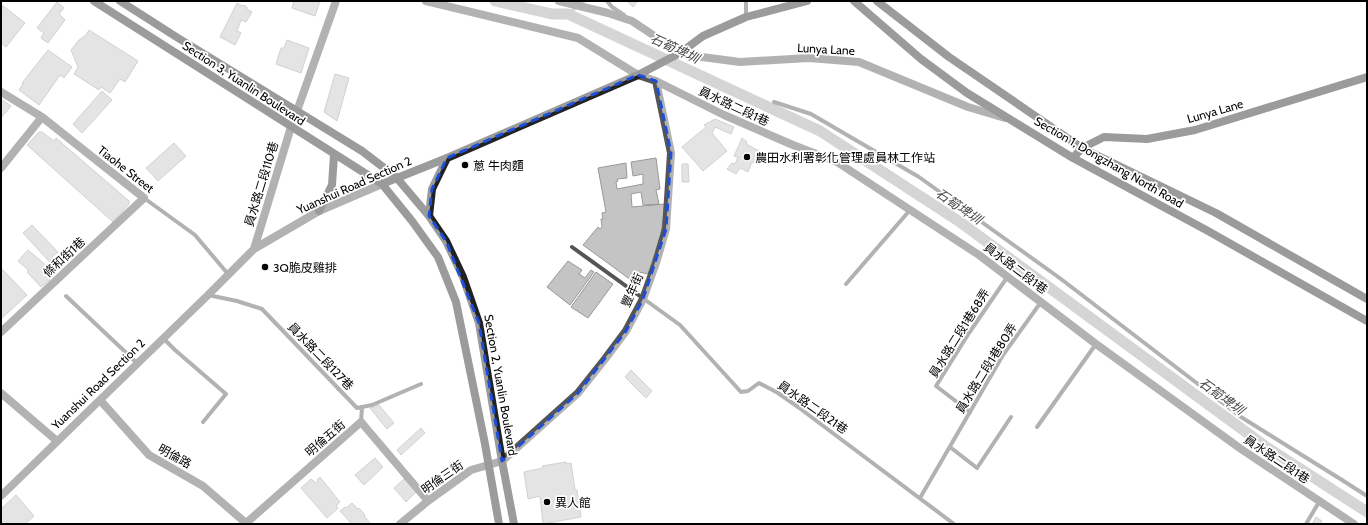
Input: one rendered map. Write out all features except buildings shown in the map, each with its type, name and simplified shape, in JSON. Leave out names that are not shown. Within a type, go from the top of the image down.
[{"type":"street","name":"Section 3, Yuanlin Boulevard","points":[[94,1],[334,155],[382,184]]},
{"type":"street","name":"Section 3, Yuanlin Boulevard","points":[[120,1],[362,151],[396,177]]},
{"type":"street","points":[[297,111],[336,1]]},
{"type":"street","name":"員水路二段1巷","points":[[426,1],[578,38],[638,75],[656,81],[724,115],[793,145],[837,162],[979,255],[1096,344],[1241,449],[1354,524]]},
{"type":"street","points":[[559,1],[610,10],[632,21],[680,53]]},
{"type":"street","name":"Yuanshui Road Section 2","points":[[1,496],[254,249],[320,211],[396,177],[447,158],[638,75],[680,53],[703,36],[746,17],[807,1]]},
{"type":"street","name":"Section 1, Dongzhang North Road","points":[[854,1],[921,59],[967,93],[1073,158],[1208,231],[1367,322]]},
{"type":"street","name":"Section 1, Dongzhang North Road","points":[[877,1],[949,57],[1082,148],[1216,213],[1367,299]]},
{"type":"street","name":"Lunya Lane","points":[[680,53],[740,62],[809,58],[859,62],[968,106],[1010,119]]},
{"type":"street","name":"Lunya Lane","points":[[1073,158],[1082,148],[1104,137],[1147,139],[1195,130],[1367,78]]},
{"type":"street","name":"豐年街","points":[[502,461],[578,393],[626,331],[643,299],[656,263],[667,222],[671,153],[656,81]]},
{"type":"street","name":"Tiaohe Street","points":[[1,92],[42,117],[144,198]]},
{"type":"street","points":[[1,168],[42,117]]},
{"type":"street","name":"員水路二段110巷","points":[[254,249],[291,127]]},
{"type":"street","points":[[320,211],[332,185],[334,155]]},
{"type":"street","points":[[429,216],[432,189],[447,158]]},
{"type":"street","name":"Section 2, Yuanlin Boulevard","points":[[396,177],[429,216],[446,241],[463,277],[479,323],[514,524]]},
{"type":"street","points":[[382,184],[412,221],[438,257],[456,302],[485,444],[499,524]]},
{"type":"street","name":"條和街1巷","points":[[1,332],[144,198]]},
{"type":"street","points":[[1,393],[57,441]]},
{"type":"street","name":"明倫路","points":[[100,400],[149,456],[203,486],[246,524]]},
{"type":"street","name":"明倫五街","points":[[246,524],[362,422],[428,501]]},
{"type":"street","name":"明倫三街","points":[[400,524],[428,501],[471,470],[502,461]]},
{"type":"lane","points":[[607,1],[610,10]]},
{"type":"lane","points":[[746,1],[746,17]]},
{"type":"lane","points":[[774,102],[811,114],[920,177],[1061,280],[1241,417],[1367,496]]},
{"type":"lane","name":"Tiaohe Street","points":[[144,198],[195,235],[228,274]]},
{"type":"lane","points":[[846,284],[910,209]]},
{"type":"lane","name":"員水路二段21巷","points":[[572,247],[680,325],[741,392],[748,391],[758,383],[778,392],[954,524]]},
{"type":"lane","name":"員水路二段1巷68弄","points":[[970,412],[936,386],[969,333],[1008,276]]},
{"type":"lane","name":"員水路二段127巷","points":[[208,295],[237,301],[262,309],[357,408],[362,407]]},
{"type":"lane","points":[[66,296],[137,363]]},
{"type":"lane","name":"員水路二段1巷80弄","points":[[920,498],[1003,355],[1041,302]]},
{"type":"lane","points":[[163,338],[226,394],[203,422]]},
{"type":"lane","points":[[1037,427],[1096,344]]},
{"type":"lane","points":[[362,422],[362,407],[372,405],[421,384]]},
{"type":"lane","points":[[950,447],[977,468],[1011,417]]},
{"type":"lane","points":[[1306,524],[1320,502]]},
{"type":"highlighted area","points":[[638,75],[656,81],[671,153],[666,229],[643,299],[626,331],[578,393],[502,461],[479,323],[446,241],[429,216],[432,189],[447,158]]},
{"type":"waterway","name":"石筍埤圳","points":[[495,1],[552,14],[568,14],[820,131],[960,222],[1265,446],[1367,512]]},
{"type":"waterway","points":[[568,14],[584,1]]},
{"type":"place","name":"農田水利署彰化管理處員林工作站","points":[[747,157]]},
{"type":"place","name":"蔥 牛肉麵","points":[[465,165]]},
{"type":"place","name":"3Q脆皮雞排","points":[[265,267]]},
{"type":"place","name":"異人館","points":[[547,502]]}]
